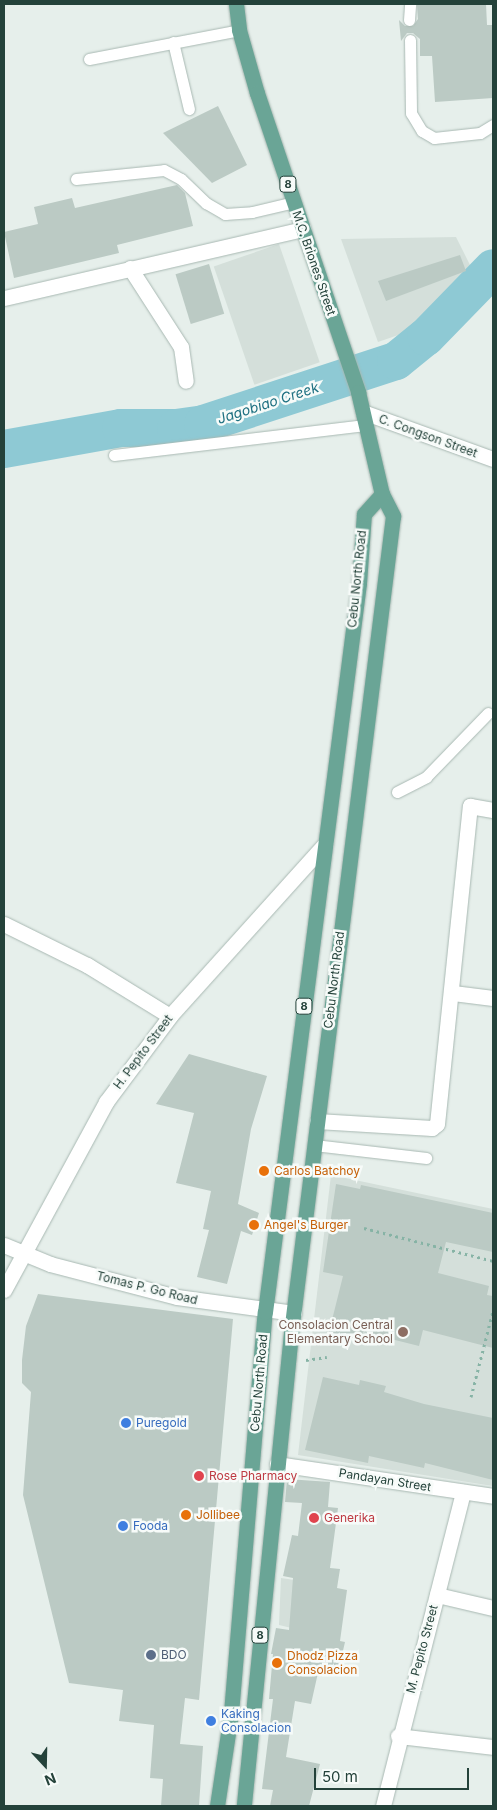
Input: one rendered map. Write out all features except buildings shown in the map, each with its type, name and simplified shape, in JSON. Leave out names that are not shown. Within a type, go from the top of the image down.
[{"type":"main road","name":"M.C. Briones Street","points":[[236,4],[239,30],[358,392],[382,494]]},
{"type":"main road","name":"Cebu North Road","points":[[217,1806],[231,1713],[266,1312],[358,583],[364,514],[382,494],[394,516],[314,1145],[276,1464],[244,1806]]},
{"type":"street","points":[[4,298],[303,229]]},
{"type":"street","points":[[130,268],[181,347],[186,381]]},
{"type":"street","name":"C. Congson Street","points":[[365,418],[493,460]]},
{"type":"street","points":[[317,1121],[432,1128],[437,1124],[453,993],[470,806],[493,810]]},
{"type":"street","name":"H. Pepito Street","points":[[4,1290],[106,1102],[170,1016],[325,844]]},
{"type":"street","points":[[4,924],[87,965],[170,1016]]},
{"type":"street","points":[[453,993],[493,998]]},
{"type":"street","name":"Tomas P. Go Road","points":[[4,1245],[22,1254],[177,1297],[266,1312],[294,1313]]},
{"type":"street","name":"Pandayan Street","points":[[276,1464],[493,1496]]},
{"type":"street","name":"M. Pepito Street","points":[[382,1806],[398,1736],[463,1492]]},
{"type":"street","points":[[437,1595],[493,1608]]},
{"type":"street","points":[[398,1736],[493,1747]]},
{"type":"lane","points":[[409,20],[410,4]]},
{"type":"lane","points":[[89,59],[239,30]]},
{"type":"lane","points":[[410,40],[411,114],[422,131],[434,138],[480,133],[493,125]]},
{"type":"lane","points":[[173,42],[189,109]]},
{"type":"lane","points":[[76,179],[164,170],[182,179],[206,203],[225,214],[252,212],[294,202]]},
{"type":"lane","points":[[114,455],[365,418]]},
{"type":"lane","points":[[397,792],[426,777],[488,713]]},
{"type":"lane","points":[[314,1145],[426,1158]]},
{"type":"path","points":[[364,1228],[493,1261]]},
{"type":"path","points":[[471,1397],[493,1311]]},
{"type":"path","points":[[306,1366],[307,1357],[327,1357]]},
{"type":"shaded area","points":[[456,237],[477,279],[407,332],[378,342],[341,239]]},
{"type":"shaded area","points":[[279,244],[320,362],[254,385],[214,266]]},
{"type":"shaded area","name":"Consolacion Central Elementary School","points":[[331,1175],[493,1209],[493,1486],[298,1455]]},
{"type":"shaded area","points":[[281,1578],[328,1585],[321,1635],[279,1625]]},
{"type":"waterway","name":"Jagobiao Creek","points":[[4,449],[121,428],[176,428],[203,424],[396,361],[426,337],[493,268]]},
{"type":"place","name":"Carlos Batchoy","points":[[264,1171]]},
{"type":"place","name":"Angel's Burger","points":[[254,1225]]},
{"type":"place","name":"Consolacion Central Elementary School","points":[[403,1332]]},
{"type":"place","name":"Puregold","points":[[126,1423]]},
{"type":"place","name":"Rose Pharmacy","points":[[199,1476]]},
{"type":"place","name":"Jollibee","points":[[186,1515]]},
{"type":"place","name":"Generika","points":[[314,1518]]},
{"type":"place","name":"Fooda","points":[[123,1526]]},
{"type":"place","name":"BDO","points":[[151,1655]]},
{"type":"place","name":"Dhodz Pizza Consolacion","points":[[277,1663]]},
{"type":"place","name":"Kaking Consolacion","points":[[211,1721]]}]
